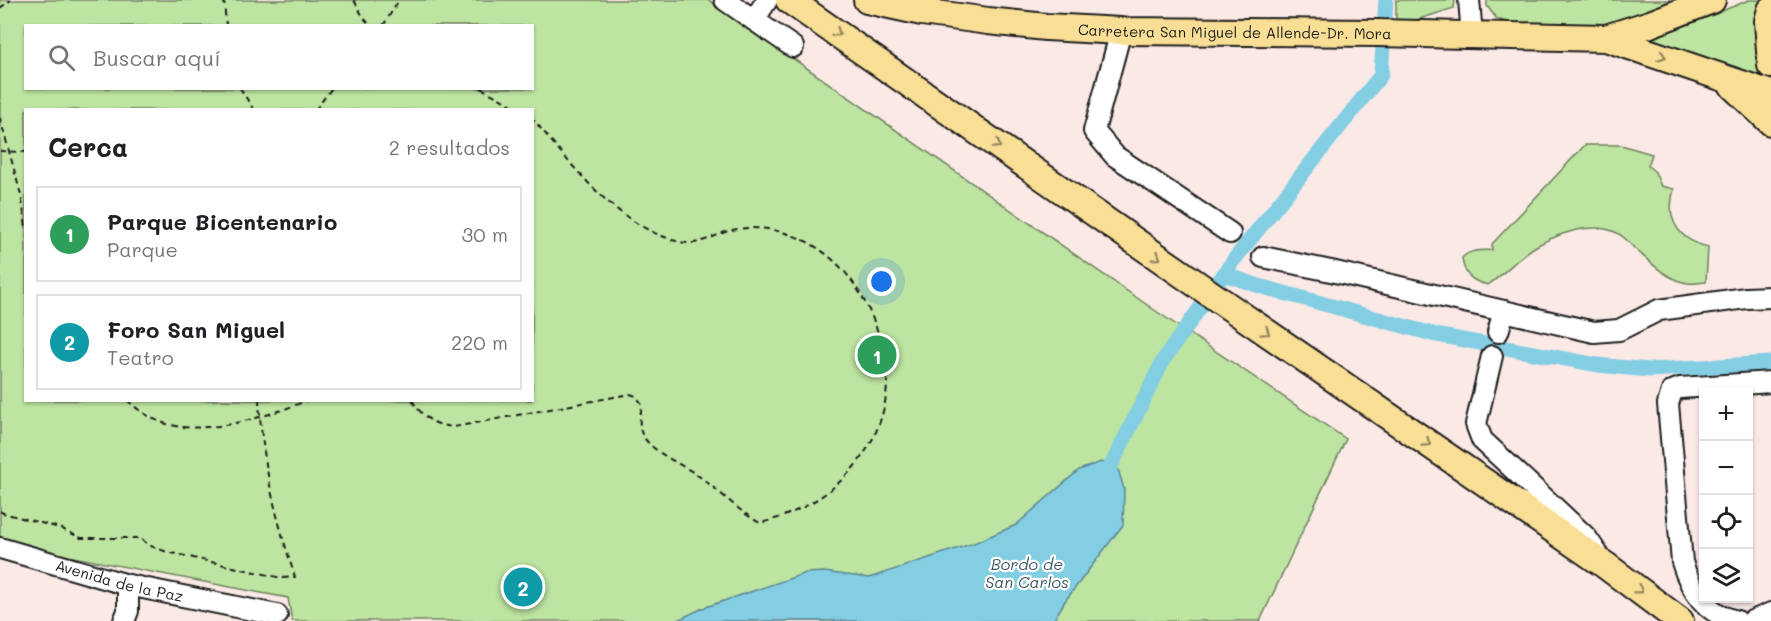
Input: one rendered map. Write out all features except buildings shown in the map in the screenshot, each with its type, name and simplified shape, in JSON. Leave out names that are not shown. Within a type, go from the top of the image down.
[{"type":"main road","points":[[789,0],[1210,294],[1605,565],[1680,621]]},
{"type":"main road","name":"Carretera San Miguel de Allende-Dr. Mora","points":[[867,0],[922,12],[988,21],[1120,31],[1606,38],[1771,94]]},
{"type":"main road","name":"Carretera San Miguel de Allende-Dr. Mora","points":[[1606,38],[1712,0]]},
{"type":"main road","points":[[1771,10],[1768,21],[1771,65]]},
{"type":"main road","points":[[1723,78],[1771,122]]},
{"type":"street","points":[[725,0],[793,47]]},
{"type":"street","points":[[754,20],[767,0]]},
{"type":"street","points":[[1468,0],[1472,35]]},
{"type":"street","points":[[1120,31],[1094,131],[1115,156],[1230,232]]},
{"type":"street","points":[[1263,258],[1331,271],[1594,332],[1619,330],[1659,310],[1746,298],[1771,297]]},
{"type":"street","points":[[1498,332],[1504,311]]},
{"type":"street","points":[[1492,356],[1476,424],[1482,440],[1586,537],[1605,565]]},
{"type":"street","points":[[1737,621],[1724,618],[1704,605],[1688,582],[1682,562],[1668,404],[1672,391],[1680,388],[1771,382]]},
{"type":"street","name":"Avenida de la Paz","points":[[0,548],[128,585],[277,615]]},
{"type":"street","points":[[124,621],[128,611],[128,585]]},
{"type":"street","points":[[1752,621],[1771,613]]},
{"type":"path","points":[[0,8],[10,0]]},
{"type":"path","points":[[224,0],[226,24]]},
{"type":"path","points":[[354,0],[369,24]]},
{"type":"path","points":[[384,24],[399,0]]},
{"type":"path","points":[[241,90],[253,108]]},
{"type":"path","points":[[317,108],[330,90]]},
{"type":"path","points":[[485,90],[516,108]]},
{"type":"path","points":[[0,118],[24,214]]},
{"type":"path","points":[[414,402],[427,420],[441,426],[454,427],[630,394],[636,396],[642,404],[639,427],[651,446],[700,477],[760,523],[778,519],[822,497],[849,473],[877,433],[885,403],[887,371],[879,336],[866,304],[851,278],[829,257],[803,240],[770,229],[734,230],[694,243],[672,240],[645,228],[607,202],[534,120]]},
{"type":"path","points":[[0,151],[24,152]]},
{"type":"path","points":[[129,402],[137,410],[156,420],[177,426],[199,427],[260,417],[302,402]]},
{"type":"path","points":[[0,511],[60,528],[81,538],[139,538],[167,552],[282,578],[295,577],[276,518],[265,467],[260,402]]},
{"type":"green space","points":[[0,0],[709,0],[1153,309],[1346,439],[1260,621],[292,621],[288,598],[0,543]]},
{"type":"green space","points":[[1396,0],[1455,0],[1454,8],[1407,23],[1396,24]]},
{"type":"green space","points":[[1487,0],[1693,0],[1605,29],[1516,25],[1497,19],[1487,6]]},
{"type":"green space","points":[[1749,0],[1763,0],[1756,40],[1765,79],[1647,39],[1692,23]]},
{"type":"green space","points":[[1585,145],[1621,145],[1652,154],[1648,166],[1655,172],[1661,186],[1674,189],[1671,210],[1676,227],[1689,239],[1708,247],[1706,282],[1690,283],[1673,279],[1652,264],[1620,234],[1598,228],[1566,233],[1538,245],[1488,285],[1469,276],[1462,258],[1472,252],[1492,250],[1492,244]]},
{"type":"water","name":"Bordo de San Carlos","points":[[1101,462],[1118,469],[1124,489],[1123,525],[1065,601],[1053,621],[676,621],[703,608],[806,573],[824,572],[869,578],[974,543],[1016,525],[1079,470]]},
{"type":"waterway","points":[[1111,466],[1164,359],[1233,261],[1381,75],[1386,0]]},
{"type":"waterway","points":[[1224,274],[1259,286],[1436,335],[1598,365],[1649,370],[1771,363]]},
{"type":"place","name":"Parque Bicentenario","points":[[877,355]]},
{"type":"place","name":"Foro San Miguel","points":[[523,587]]}]
